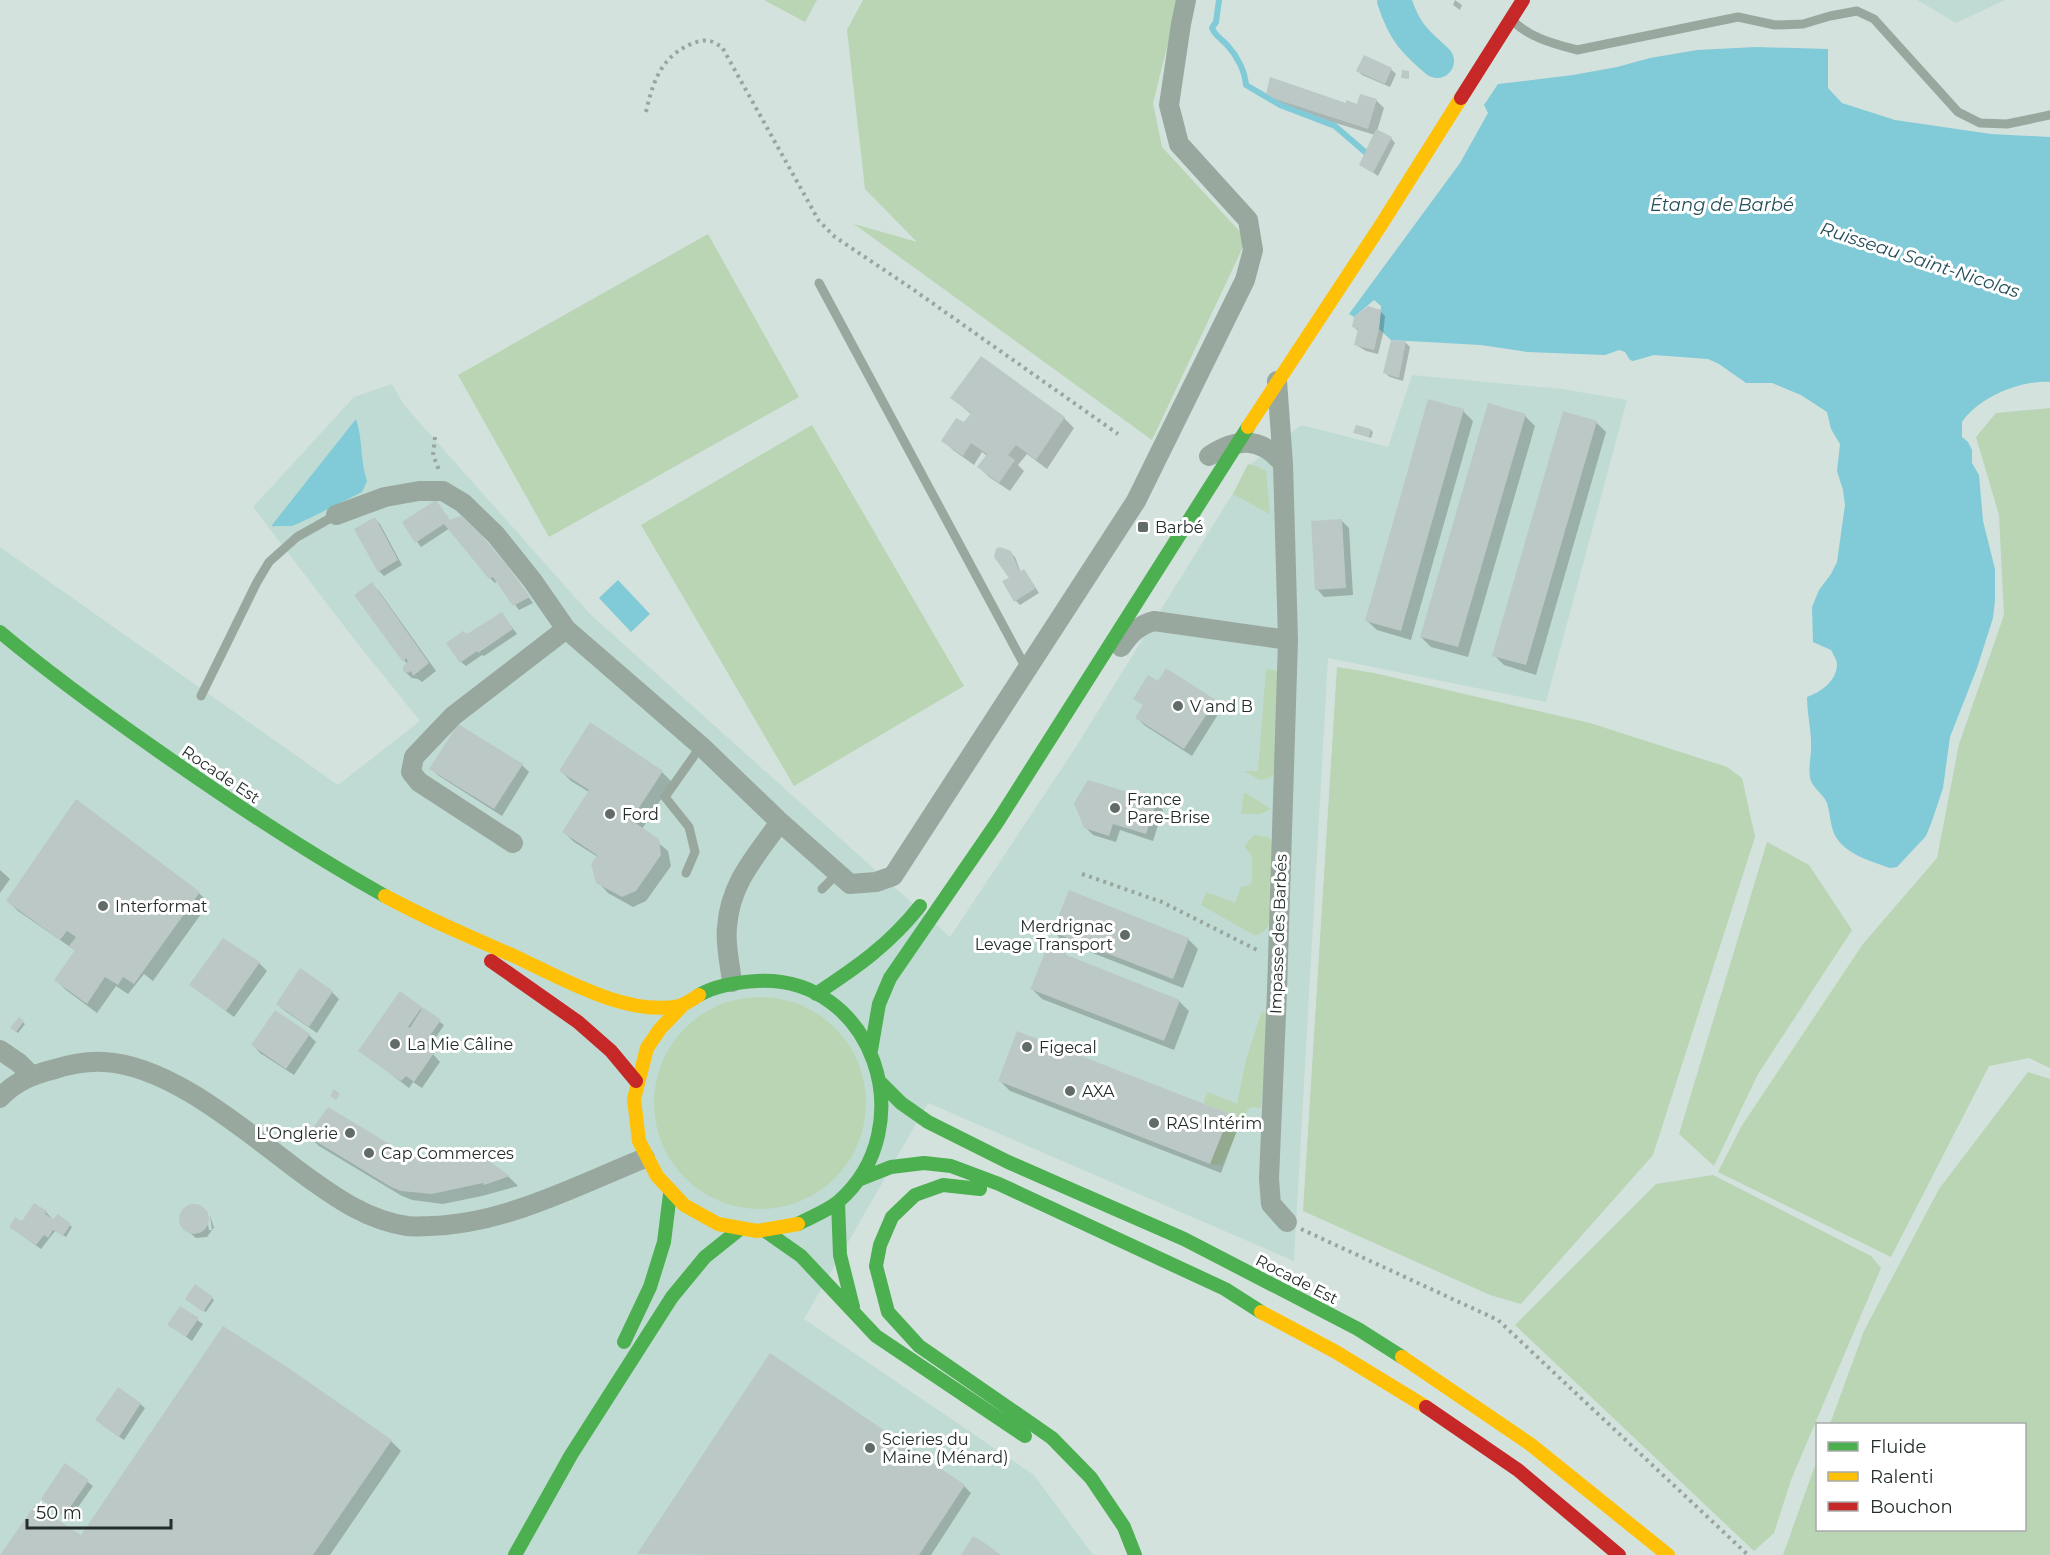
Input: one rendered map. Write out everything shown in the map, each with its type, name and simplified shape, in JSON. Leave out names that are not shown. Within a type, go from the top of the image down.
[{"type":"main road","points":[[871,1050],[880,996],[890,978],[948,896],[1022,782],[1229,440],[1277,381],[1381,225],[1523,0]]},
{"type":"main road","name":"Rocade Est","points":[[0,632],[128,730],[200,781],[317,857],[437,924]]},
{"type":"main road","points":[[816,994],[867,960],[901,930],[929,895]]},
{"type":"main road","points":[[437,924],[594,993],[635,1005],[682,1006]]},
{"type":"main road","points":[[437,924],[578,1022],[611,1051],[636,1081]]},
{"type":"main road","points":[[761,979],[790,983],[816,994],[839,1009],[851,1021],[871,1050],[882,1083],[883,1117],[875,1150],[858,1180],[838,1202],[815,1216],[790,1226],[764,1230],[740,1229],[702,1217],[670,1194],[656,1177],[645,1158],[634,1120],[636,1081],[645,1052],[660,1027],[682,1006],[705,991],[732,982],[761,979]]},
{"type":"main road","name":"Rocade Est","points":[[882,1083],[901,1103],[928,1122],[1008,1162],[1184,1239],[1358,1329],[1444,1384],[1530,1444],[1668,1555]]},
{"type":"main road","points":[[858,1180],[891,1167],[924,1164],[951,1166],[999,1184],[1225,1289],[1246,1304],[1336,1352],[1518,1470],[1619,1555]]},
{"type":"main road","points":[[1135,1555],[1124,1527],[1091,1478],[1052,1438],[919,1346],[888,1312],[876,1266],[880,1245],[892,1217],[915,1195],[943,1185],[972,1187],[1009,1197],[1222,1297],[1246,1304]]},
{"type":"main road","points":[[571,1455],[650,1287],[664,1242],[670,1194]]},
{"type":"main road","points":[[838,1202],[836,1238],[841,1272],[855,1314]]},
{"type":"main road","points":[[515,1555],[571,1455],[672,1297],[705,1257],[740,1229]]},
{"type":"main road","points":[[764,1230],[801,1256],[876,1336],[1034,1442]]},
{"type":"main road","points":[[1051,1456],[1068,1471],[1095,1505],[1123,1555]]},
{"type":"street","points":[[336,516],[385,497],[418,491],[443,491],[463,503],[496,535],[532,580],[566,629],[701,746],[780,822],[850,884],[876,882],[893,876],[1136,501],[1245,280],[1253,250],[1248,220],[1179,144],[1169,105],[1186,0]]},
{"type":"street","name":"Impasse des Barbés","points":[[1277,381],[1283,464],[1288,640],[1269,1179],[1271,1204],[1287,1222]]},
{"type":"street","points":[[1206,461],[1229,440],[1263,445],[1283,464]]},
{"type":"street","points":[[1022,782],[1086,697],[1130,633],[1147,622],[1154,621],[1288,640]]},
{"type":"street","points":[[513,843],[419,782],[411,772],[414,758],[453,716],[566,629]]},
{"type":"street","points":[[732,982],[726,930],[729,908],[738,881],[780,822]]},
{"type":"street","points":[[0,1050],[20,1063],[31,1075]]},
{"type":"street","points":[[0,1098],[31,1075],[71,1064],[105,1062],[138,1068],[165,1078],[232,1121],[341,1202],[374,1218],[409,1226],[452,1225],[491,1218],[645,1158]]},
{"type":"lane","points":[[1512,19],[1526,32],[1557,45],[1577,50],[1738,17],[1775,25],[1803,24],[1857,11],[1874,18],[1958,112],[1980,123],[2007,124],[2050,115]]},
{"type":"lane","points":[[819,283],[1027,670]]},
{"type":"lane","points":[[201,696],[269,562],[297,537],[336,516]]},
{"type":"lane","points":[[686,873],[695,852],[689,827],[664,797],[701,746]]},
{"type":"lane","points":[[822,889],[838,873]]},
{"type":"path","points":[[646,112],[657,76],[664,62],[676,51],[692,43],[709,40],[722,47],[819,221],[835,237],[1118,434]]},
{"type":"path","points":[[435,437],[433,456],[442,479],[443,491]]},
{"type":"path","points":[[1082,874],[1162,902],[1263,953],[1278,953]]},
{"type":"path","points":[[1287,1222],[1498,1320],[1748,1555]]},
{"type":"shaded area","points":[[1917,0],[2005,0],[1956,23]]},
{"type":"shaded area","points":[[1412,375],[1562,389],[1627,400],[1546,702],[1328,658],[1294,1261],[928,1103],[804,1319],[1034,1475],[1093,1555],[0,1555],[0,547],[338,785],[420,721],[253,507],[354,397],[392,384],[404,405],[590,614],[950,937],[1074,750],[1251,464],[1301,425],[1388,447]]},
{"type":"green space","points":[[764,0],[817,0],[805,22]]},
{"type":"green space","points":[[863,0],[1179,0],[1153,103],[1162,147],[1242,234],[1243,247],[1152,440],[854,224],[917,242],[865,189],[847,30]]},
{"type":"green space","points":[[708,234],[799,397],[549,537],[458,375]]},
{"type":"green space","points":[[2050,408],[2050,1068],[2029,1058],[1989,1066],[1891,1257],[1718,1172],[1741,1127],[1863,944],[1937,858],[1959,744],[2004,615],[1999,515],[1976,437],[1996,413]]},
{"type":"green space","points":[[812,425],[964,686],[794,786],[641,525]]},
{"type":"green space","points":[[1248,464],[1266,471],[1270,514],[1233,494]]},
{"type":"green space","points":[[1337,667],[1374,673],[1590,723],[1727,767],[1742,778],[1755,837],[1653,1155],[1521,1304],[1490,1295],[1303,1211]]},
{"type":"green space","points":[[1266,669],[1278,671],[1276,772],[1269,778],[1260,780],[1244,771],[1258,771]]},
{"type":"green space","points":[[1244,793],[1271,809],[1260,814],[1241,814]]},
{"type":"green space","points":[[1255,835],[1269,837],[1273,845],[1270,922],[1264,931],[1254,935],[1201,905],[1206,892],[1235,903],[1241,887],[1250,884],[1252,856],[1245,847]]},
{"type":"green space","points":[[1767,842],[1809,865],[1852,930],[1758,1074],[1714,1166],[1679,1134]]},
{"type":"green space","points":[[750,997],[770,997],[791,1001],[810,1009],[835,1028],[848,1044],[858,1062],[864,1082],[866,1103],[864,1124],[858,1144],[848,1162],[835,1178],[810,1197],[791,1205],[770,1209],[750,1209],[729,1205],[710,1197],[678,1170],[666,1153],[658,1134],[654,1113],[654,1093],[658,1072],[666,1053],[693,1021],[710,1009],[729,1001]]},
{"type":"green space","points":[[1264,1012],[1268,1016],[1261,1108],[1248,1109],[1222,1165],[1210,1164],[1230,1114],[1203,1103],[1208,1092],[1237,1104],[1246,1060],[1261,1013]]},
{"type":"green space","points":[[2028,1072],[2050,1079],[2050,1555],[1783,1555],[1816,1463],[1816,1531],[2026,1531],[2026,1423],[1830,1423],[1864,1331],[1939,1189]]},
{"type":"green space","points":[[1713,1175],[1871,1256],[1881,1268],[1791,1480],[1774,1533],[1754,1551],[1515,1325],[1656,1184]]},
{"type":"water","name":"Étang de Barbé","points":[[1756,47],[1828,49],[1828,88],[1842,103],[1895,120],[1991,134],[2050,137],[2050,382],[2026,384],[2002,392],[1979,405],[1962,422],[1962,437],[1972,450],[1972,463],[1979,475],[1983,521],[1995,569],[1993,618],[1977,668],[1950,737],[1943,788],[1932,821],[1926,836],[1897,867],[1890,868],[1865,859],[1842,845],[1833,831],[1827,803],[1811,781],[1810,776],[1811,737],[1807,697],[1818,692],[1831,681],[1837,664],[1831,650],[1813,642],[1812,607],[1819,590],[1837,562],[1845,505],[1837,471],[1840,444],[1831,429],[1827,412],[1801,395],[1772,383],[1746,383],[1708,359],[1654,355],[1633,361],[1625,352],[1619,350],[1605,355],[1527,352],[1481,345],[1391,340],[1379,329],[1381,306],[1374,300],[1354,317],[1349,314],[1460,163],[1488,113],[1484,105],[1498,84],[1573,75],[1697,50]]},
{"type":"water","points":[[356,419],[367,481],[362,492],[292,526],[273,527],[272,525]]},
{"type":"water","points":[[618,580],[650,614],[631,632],[599,598]]},
{"type":"building","points":[[1364,55],[1392,68],[1385,84],[1356,71]]},
{"type":"building","points":[[1402,70],[1409,71],[1409,79],[1401,78]]},
{"type":"building","points":[[1270,77],[1346,103],[1346,100],[1357,104],[1360,94],[1377,99],[1368,129],[1275,99],[1266,94]]},
{"type":"building","points":[[1376,129],[1392,137],[1373,173],[1359,165]]},
{"type":"building","points":[[1368,306],[1381,310],[1374,350],[1354,345],[1358,329],[1352,327],[1354,317]]},
{"type":"building","points":[[1391,340],[1406,341],[1399,378],[1383,373]]},
{"type":"building","points":[[981,356],[1065,417],[1036,460],[1016,445],[1008,455],[1015,460],[999,483],[977,467],[987,454],[971,443],[963,456],[941,441],[956,418],[964,422],[971,413],[950,398]]},
{"type":"building","points":[[1428,399],[1464,409],[1401,631],[1365,621]]},
{"type":"building","points":[[1488,403],[1526,414],[1458,647],[1420,637]]},
{"type":"building","points":[[1563,411],[1597,421],[1526,665],[1492,656]]},
{"type":"building","points":[[1356,425],[1371,429],[1369,437],[1353,433]]},
{"type":"building","points":[[436,500],[450,520],[461,516],[481,535],[530,597],[513,606],[493,577],[489,579],[444,524],[415,543],[402,522]]},
{"type":"building","points":[[375,517],[398,560],[378,572],[354,529]]},
{"type":"building","points":[[1342,519],[1346,588],[1315,590],[1311,521]]},
{"type":"building","points":[[1000,547],[1011,551],[1020,572],[1024,569],[1036,588],[1014,602],[1002,581],[1009,578],[994,557],[996,549]]},
{"type":"building","points":[[372,582],[429,663],[413,676],[411,671],[408,673],[403,671],[403,666],[408,661],[406,658],[403,662],[354,595]]},
{"type":"building","points":[[502,612],[513,629],[460,663],[446,643],[463,631],[467,634]]},
{"type":"building","points":[[1166,668],[1216,700],[1184,749],[1135,718],[1143,705],[1133,699],[1148,675],[1158,681]]},
{"type":"building","points":[[590,722],[663,771],[631,820],[659,839],[661,855],[636,891],[622,897],[596,883],[591,864],[597,855],[562,832],[589,790],[559,771]]},
{"type":"building","points":[[458,724],[523,764],[494,809],[429,769]]},
{"type":"building","points":[[1088,780],[1157,801],[1146,834],[1113,824],[1109,836],[1084,828],[1074,803]]},
{"type":"building","points":[[76,799],[200,892],[134,984],[123,977],[118,985],[105,977],[87,1004],[54,980],[75,950],[69,946],[76,937],[67,931],[60,940],[6,901]]},
{"type":"building","points":[[1069,890],[1189,938],[1173,979],[1052,932]]},
{"type":"building","points":[[223,938],[260,962],[226,1011],[189,985]]},
{"type":"building","points":[[1051,946],[1065,951],[1064,954],[1180,1000],[1164,1041],[1030,989],[1047,948],[1050,949]]},
{"type":"building","points":[[300,968],[333,991],[309,1027],[276,1004]]},
{"type":"building","name":"La Mie Câline","points":[[400,991],[422,1007],[408,1027],[410,1028],[423,1007],[441,1020],[427,1040],[430,1042],[425,1047],[434,1053],[414,1082],[406,1076],[401,1081],[358,1051]]},
{"type":"building","points":[[275,1010],[310,1034],[286,1069],[251,1045]]},
{"type":"building","points":[[19,1017],[24,1021],[16,1032],[10,1028]]},
{"type":"building","points":[[1017,1031],[1230,1114],[1210,1164],[998,1081]]},
{"type":"building","points":[[334,1089],[340,1094],[336,1100],[330,1096]]},
{"type":"building","name":"Cap Commerces","points":[[328,1107],[411,1157],[438,1159],[472,1149],[510,1176],[484,1185],[483,1183],[432,1194],[401,1191],[307,1136]]},
{"type":"building","points":[[34,1203],[47,1211],[45,1214],[53,1219],[58,1214],[71,1224],[63,1236],[53,1230],[48,1238],[44,1235],[36,1245],[9,1227],[15,1217],[22,1221]]},
{"type":"building","points":[[194,1204],[205,1208],[209,1219],[205,1230],[194,1234],[183,1230],[179,1219],[183,1208]]},
{"type":"building","points":[[195,1284],[213,1297],[203,1312],[185,1299]]},
{"type":"building","points":[[180,1306],[199,1318],[186,1337],[167,1325]]},
{"type":"building","points":[[223,1326],[287,1367],[392,1440],[313,1555],[0,1555],[35,1505],[81,1535]]},
{"type":"building","points":[[770,1353],[965,1485],[919,1555],[637,1554]]},
{"type":"building","points":[[118,1387],[141,1403],[119,1437],[95,1420]]},
{"type":"building","points":[[65,1463],[89,1480],[64,1516],[41,1499]]},
{"type":"building","points":[[973,1536],[986,1544],[1001,1555],[961,1555]]},
{"type":"waterway","points":[[1219,0],[1216,22],[1212,28],[1237,59],[1246,85],[1280,105],[1335,126],[1365,152]]},
{"type":"waterway","name":"Ruisseau Saint-Nicolas","points":[[1394,0],[1410,34],[1437,61]]},
{"type":"traffic: fast","points":[[871,1050],[879,1004],[890,978],[998,821],[1248,427]]},
{"type":"traffic: fast","points":[[0,632],[97,707],[213,789],[298,844],[385,896]]},
{"type":"traffic: fast","points":[[816,994],[872,954],[920,906]]},
{"type":"traffic: fast","points":[[699,995],[720,986],[750,981],[798,986],[831,1003],[857,1029],[874,1062],[881,1098],[878,1135],[864,1171],[838,1202],[798,1224]]},
{"type":"traffic: fast","points":[[881,1083],[901,1103],[928,1122],[1008,1162],[1184,1239],[1358,1329],[1402,1357]]},
{"type":"traffic: fast","points":[[858,1180],[891,1167],[924,1163],[951,1166],[999,1184],[1225,1289],[1261,1312]]},
{"type":"traffic: fast","points":[[980,1189],[943,1185],[915,1195],[892,1217],[880,1245],[876,1266],[888,1312],[919,1346],[1052,1438],[1091,1478],[1124,1527],[1135,1555]]},
{"type":"traffic: fast","points":[[624,1342],[650,1287],[664,1242],[670,1194]]},
{"type":"traffic: fast","points":[[838,1202],[840,1255],[853,1307]]},
{"type":"traffic: fast","points":[[515,1555],[571,1455],[672,1297],[705,1257],[740,1229]]},
{"type":"traffic: fast","points":[[764,1230],[801,1256],[876,1336],[1025,1436]]},
{"type":"traffic: slow","points":[[1248,427],[1381,225],[1461,98]]},
{"type":"traffic: slow","points":[[385,896],[572,984],[616,1001],[659,1008],[679,1006],[699,995]]},
{"type":"traffic: slow","points":[[682,1006],[660,1029],[647,1048],[634,1099],[639,1141],[657,1176],[684,1205],[718,1224],[757,1231],[798,1224]]},
{"type":"traffic: slow","points":[[1261,1312],[1336,1352],[1426,1407]]},
{"type":"traffic: slow","points":[[1402,1357],[1530,1444],[1668,1555]]},
{"type":"traffic: jam","points":[[1461,98],[1523,0]]},
{"type":"traffic: jam","points":[[491,961],[578,1022],[611,1051],[636,1081]]},
{"type":"traffic: jam","points":[[1426,1407],[1518,1470],[1619,1555]]},
{"type":"place","name":"Barbé","points":[[1143,527]]},
{"type":"place","name":"V and B","points":[[1178,706]]},
{"type":"place","name":"France Pare-Brise","points":[[1115,808]]},
{"type":"place","name":"Ford","points":[[610,814]]},
{"type":"place","name":"Interformat","points":[[103,906]]},
{"type":"place","name":"Merdrignac Levage Transport","points":[[1125,935]]},
{"type":"place","name":"La Mie Câline","points":[[395,1044]]},
{"type":"place","name":"Figecal","points":[[1027,1047]]},
{"type":"place","name":"AXA","points":[[1070,1091]]},
{"type":"place","name":"RAS Intérim","points":[[1154,1123]]},
{"type":"place","name":"L'Onglerie","points":[[350,1133]]},
{"type":"place","name":"Cap Commerces","points":[[369,1153]]},
{"type":"place","name":"Scieries du Maine (Ménard)","points":[[870,1448]]}]
